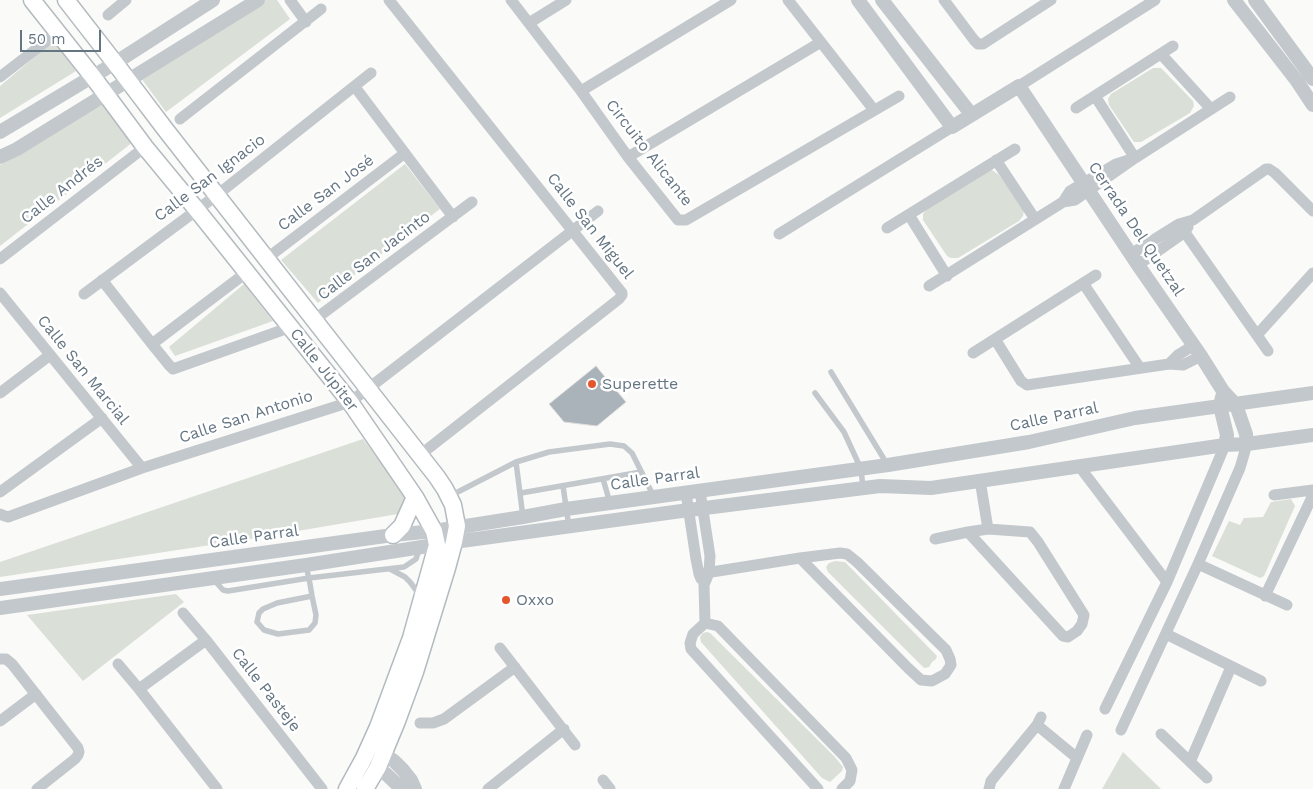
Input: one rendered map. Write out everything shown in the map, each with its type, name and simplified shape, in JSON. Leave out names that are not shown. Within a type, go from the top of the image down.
[{"type":"main road","name":"Calle Júpiter","points":[[32,0],[145,147],[350,402],[415,497],[436,538],[421,606],[393,688],[365,789]]},
{"type":"main road","name":"Calle Júpiter","points":[[66,0],[437,477],[453,505],[456,534],[415,672],[397,721],[374,756],[346,789]]},
{"type":"main road","points":[[393,535],[402,526],[415,497]]},
{"type":"street","points":[[108,15],[126,0]]},
{"type":"street","points":[[0,132],[93,77],[213,0]]},
{"type":"street","points":[[0,157],[17,149],[106,95],[258,0]]},
{"type":"street","points":[[290,0],[306,22]]},
{"type":"street","name":"Calle San Miguel","points":[[389,0],[622,293],[619,299],[420,455]]},
{"type":"street","name":"Circuito Alicante","points":[[511,0],[581,91],[628,157],[678,220],[686,220],[899,96]]},
{"type":"street","points":[[529,23],[566,0]]},
{"type":"street","points":[[581,91],[731,0]]},
{"type":"street","points":[[788,0],[874,110]]},
{"type":"street","points":[[858,0],[952,127]]},
{"type":"street","points":[[882,0],[972,114]]},
{"type":"street","points":[[944,0],[974,40],[978,44],[983,44],[1050,0]]},
{"type":"street","points":[[778,234],[1155,0]]},
{"type":"street","points":[[1234,0],[1313,105]]},
{"type":"street","points":[[1254,0],[1313,79]]},
{"type":"street","points":[[180,119],[321,9]]},
{"type":"street","points":[[0,78],[58,33]]},
{"type":"street","points":[[628,157],[821,42]]},
{"type":"street","points":[[1076,108],[1173,46]]},
{"type":"street","points":[[1161,54],[1211,109]]},
{"type":"street","name":"Calle San Ignacio","points":[[84,294],[217,195],[371,73]]},
{"type":"street","points":[[355,86],[453,217]]},
{"type":"street","name":"Cerrada Del Quetzal","points":[[1019,86],[1223,391],[1236,405]]},
{"type":"street","points":[[1095,96],[1135,158]]},
{"type":"street","points":[[929,286],[1063,202],[1075,200],[1087,187],[1230,97]]},
{"type":"street","name":"Calle Andrés","points":[[0,259],[145,147]]},
{"type":"street","points":[[887,228],[1015,148]]},
{"type":"street","name":"Calle San José","points":[[266,259],[405,153]]},
{"type":"street","points":[[996,160],[1035,219]]},
{"type":"street","points":[[1135,259],[1266,169],[1275,173],[1313,211]]},
{"type":"street","name":"Calle San Jacinto","points":[[314,320],[472,202]]},
{"type":"street","name":"Calle San Antonio","points":[[0,514],[8,517],[142,468],[350,402],[598,211]]},
{"type":"street","points":[[908,215],[947,276]]},
{"type":"street","points":[[1182,228],[1268,351]]},
{"type":"street","points":[[152,344],[247,272]]},
{"type":"street","points":[[1257,335],[1313,274]]},
{"type":"street","points":[[973,353],[1096,275]]},
{"type":"street","points":[[102,280],[173,369],[291,327]]},
{"type":"street","points":[[1084,283],[1140,368]]},
{"type":"street","name":"Calle San Marcial","points":[[0,293],[142,468]]},
{"type":"street","points":[[995,339],[1022,381],[1027,385],[1169,364],[1183,365],[1198,351]]},
{"type":"street","points":[[0,393],[50,355]]},
{"type":"street","points":[[1105,709],[1167,582],[1226,445],[1227,435],[1220,406],[1223,391]]},
{"type":"street","name":"Calle Parral","points":[[0,589],[393,535],[436,538],[523,517],[566,509],[888,466],[1029,442],[1134,418],[1313,393]]},
{"type":"street","points":[[1121,730],[1240,468],[1247,444],[1246,434],[1236,405]]},
{"type":"street","points":[[0,492],[102,418]]},
{"type":"street","name":"Calle Parral","points":[[456,534],[569,527],[880,486],[931,488],[1226,445],[1313,435]]},
{"type":"street","points":[[1079,466],[1167,582]]},
{"type":"street","points":[[980,480],[988,529]]},
{"type":"street","points":[[1274,495],[1313,490]]},
{"type":"street","points":[[693,492],[704,574],[705,623],[693,634],[690,642],[691,649],[818,789]]},
{"type":"street","points":[[1266,596],[1313,495]]},
{"type":"street","points":[[935,539],[968,532],[988,529],[1030,532],[1084,615],[1078,630],[1068,637],[1063,636],[968,532]]},
{"type":"street","name":"Calle Parral","points":[[0,608],[213,578],[308,572],[420,548],[436,538]]},
{"type":"street","points":[[704,574],[800,558],[840,553],[846,554],[853,558],[946,650],[950,659],[950,665],[945,674],[932,681],[921,680],[800,558]]},
{"type":"street","points":[[1198,564],[1287,605]]},
{"type":"street","name":"Calle Pasteje","points":[[183,613],[322,789]]},
{"type":"street","points":[[705,623],[718,626],[846,758],[852,770],[850,781],[842,789]]},
{"type":"street","points":[[1166,634],[1260,681]]},
{"type":"street","points":[[139,689],[206,640]]},
{"type":"street","points":[[500,648],[575,745]]},
{"type":"street","points":[[0,659],[9,661],[80,752],[75,759],[37,789]]},
{"type":"street","points":[[118,664],[218,789]]},
{"type":"street","points":[[420,723],[432,723],[444,719],[515,667]]},
{"type":"street","points":[[1190,762],[1231,667]]},
{"type":"street","points":[[0,721],[36,694]]},
{"type":"street","points":[[989,789],[991,781],[1039,721],[1077,758]]},
{"type":"street","points":[[488,789],[564,729]]},
{"type":"street","points":[[1162,734],[1207,778]]},
{"type":"street","points":[[1064,789],[1087,735]]},
{"type":"street","points":[[374,756],[402,789]]},
{"type":"street","points":[[374,756],[394,761],[404,770],[415,789]]},
{"type":"lane","points":[[831,372],[888,466]]},
{"type":"lane","points":[[815,393],[844,432],[861,469],[863,488]]},
{"type":"lane","points":[[449,497],[516,462],[548,452],[610,444],[624,446],[632,453],[654,497]]},
{"type":"lane","points":[[516,462],[523,517]]},
{"type":"lane","points":[[520,493],[641,472]]},
{"type":"lane","points":[[604,479],[610,503]]},
{"type":"lane","points":[[563,486],[569,527]]},
{"type":"lane","points":[[312,596],[290,602],[277,603],[263,609],[259,613],[257,622],[264,630],[278,634],[309,630],[315,623],[316,615],[308,572],[404,567],[416,559],[420,548]]},
{"type":"lane","points":[[390,569],[410,582],[416,590],[421,606]]},
{"type":"shaded area","points":[[266,0],[277,0],[290,19],[166,112],[141,78]]},
{"type":"shaded area","points":[[54,41],[76,71],[0,118],[0,86]]},
{"type":"shaded area","points":[[1153,68],[1161,68],[1193,101],[1194,106],[1190,113],[1141,142],[1134,142],[1109,105],[1108,99],[1111,94]]},
{"type":"shaded area","points":[[102,102],[133,142],[0,246],[0,165]]},
{"type":"shaded area","points":[[405,164],[440,209],[318,303],[281,260]]},
{"type":"shaded area","points":[[992,170],[999,175],[1024,210],[1023,216],[1019,221],[958,258],[951,258],[947,256],[923,220],[923,214],[926,210],[986,171]]},
{"type":"shaded area","points":[[244,284],[273,321],[175,356],[169,347]]},
{"type":"shaded area","points":[[363,439],[406,498],[398,514],[250,539],[0,577],[0,562]]},
{"type":"shaded area","points":[[1291,499],[1295,506],[1264,576],[1260,578],[1212,556],[1229,521],[1240,525],[1244,518],[1263,517],[1271,502]]},
{"type":"shaded area","points":[[835,561],[845,562],[937,656],[929,667],[924,668],[828,572],[826,567],[829,563]]},
{"type":"shaded area","points":[[176,594],[184,602],[83,681],[27,615]]},
{"type":"shaded area","points":[[707,632],[834,756],[843,767],[842,771],[830,782],[822,778],[701,642],[700,637],[703,633]]},
{"type":"shaded area","points":[[1123,752],[1161,789],[1102,789]]},
{"type":"building","name":"Superette","points":[[596,366],[626,402],[597,426],[564,422],[549,404]]},
{"type":"place","name":"Superette","points":[[592,384]]},
{"type":"place","name":"Oxxo","points":[[506,600]]}]
